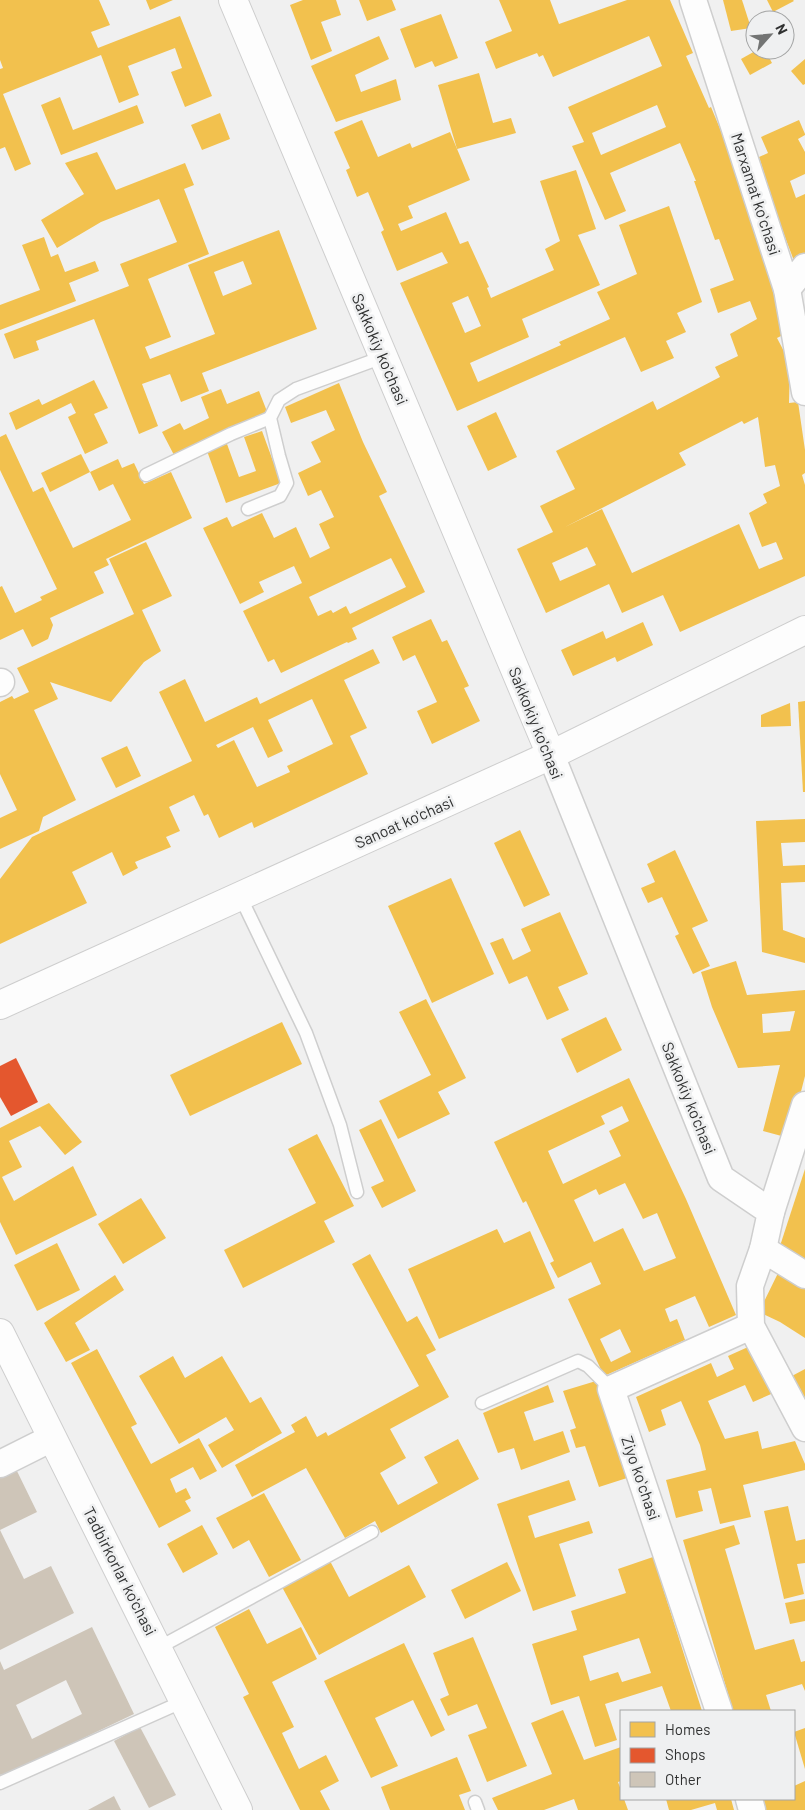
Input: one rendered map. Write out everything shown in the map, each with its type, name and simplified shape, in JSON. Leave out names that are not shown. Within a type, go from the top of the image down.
[{"type":"main road","name":"Sakkokiy ko'chasi","points":[[233,0],[551,755]]},
{"type":"main road","name":"Sanoat ko'chasi","points":[[0,1005],[551,755],[805,630]]},
{"type":"main road","name":"Tadbirkorlar ko'chasi","points":[[0,1333],[238,1810]]},
{"type":"street","name":"Marxamat koʻchasi","points":[[693,0],[787,289],[805,392]]},
{"type":"street","points":[[787,289],[805,267]]},
{"type":"street","name":"Sakkokiy ko'chasi","points":[[551,755],[721,1178],[771,1212]]},
{"type":"street","points":[[805,1105],[771,1212],[763,1249],[750,1286],[751,1326],[805,1428]]},
{"type":"street","points":[[763,1249],[805,1275]]},
{"type":"street","points":[[611,1389],[751,1326]]},
{"type":"street","name":"Ziyo koʻchasi","points":[[611,1389],[719,1710]]},
{"type":"street","points":[[0,1464],[52,1438]]},
{"type":"lane","points":[[248,509],[280,496],[287,483],[270,418],[279,400],[296,389],[383,357]]},
{"type":"lane","points":[[146,476],[231,434],[270,418]]},
{"type":"lane","points":[[240,896],[306,1033],[340,1125],[357,1192]]},
{"type":"lane","points":[[482,1403],[578,1361],[588,1366],[611,1389]]},
{"type":"lane","points":[[158,1648],[372,1532]]},
{"type":"lane","points":[[0,1784],[184,1701]]},
{"type":"building: Homes","points":[[0,0],[99,0],[110,25],[91,32],[98,48],[180,16],[212,96],[185,107],[171,72],[182,68],[175,48],[128,66],[139,95],[119,103],[101,55],[3,94],[31,164],[15,171],[5,147],[0,149],[0,69],[3,68],[0,60]]},
{"type":"building: Homes","points":[[146,0],[173,0],[150,10]]},
{"type":"building: Homes","points":[[303,0],[336,0],[341,15],[321,22],[332,51],[311,60],[290,5]]},
{"type":"building: Homes","points":[[359,0],[392,0],[396,10],[367,21]]},
{"type":"building: Homes","points":[[499,0],[550,0],[559,24],[627,0],[670,0],[693,53],[686,56],[709,108],[711,107],[736,167],[789,332],[777,338],[790,363],[789,403],[798,402],[805,450],[805,473],[802,475],[805,485],[805,576],[680,632],[663,595],[622,613],[609,584],[546,613],[517,549],[553,532],[540,506],[575,489],[556,451],[653,401],[657,410],[720,377],[715,367],[738,356],[730,334],[757,319],[750,301],[718,313],[710,289],[734,280],[719,239],[715,240],[694,181],[696,181],[680,143],[610,173],[626,211],[605,220],[572,146],[584,142],[568,107],[662,66],[649,36],[553,77],[543,55],[539,57],[537,53],[496,69],[485,42],[512,31]],"holes":[[[657,105],[666,127],[601,155],[592,133]],[[758,417],[765,467],[775,465],[780,486],[763,494],[767,503],[749,513],[762,547],[776,542],[783,559],[759,569],[739,524],[632,573],[602,509],[565,527],[686,465],[679,453],[742,421],[744,424]],[[587,547],[596,565],[560,581],[552,563]]]},
{"type":"building: Homes","points":[[723,0],[742,0],[745,10],[745,29],[731,31]]},
{"type":"building: Homes","points":[[767,0],[794,1],[777,10],[772,10]]},
{"type":"building: Homes","points":[[441,14],[458,58],[435,67],[432,61],[415,68],[400,29]]},
{"type":"building: Homes","points":[[379,36],[389,59],[355,75],[361,92],[396,79],[401,100],[336,122],[311,66]]},
{"type":"building: Homes","points":[[745,57],[745,60],[770,60],[772,63],[750,75],[741,59]]},
{"type":"building: Homes","points":[[805,59],[805,84],[803,85],[791,71]]},
{"type":"building: Homes","points":[[479,73],[493,123],[511,118],[516,133],[457,149],[438,85]]},
{"type":"building: Homes","points":[[60,97],[73,130],[137,105],[144,123],[61,155],[41,105]]},
{"type":"building: Homes","points":[[220,113],[230,139],[202,150],[191,125]]},
{"type":"building: Homes","points":[[362,120],[378,157],[410,143],[412,148],[450,132],[470,180],[408,206],[413,218],[398,224],[401,231],[446,212],[460,244],[468,241],[489,287],[487,288],[491,298],[554,270],[545,249],[560,241],[540,181],[576,170],[596,229],[578,235],[600,285],[522,319],[529,337],[470,363],[478,382],[561,345],[559,342],[610,319],[597,292],[637,274],[619,225],[669,206],[702,302],[677,313],[686,332],[666,341],[674,358],[641,372],[625,337],[457,411],[400,283],[448,263],[442,252],[397,271],[381,232],[384,230],[368,192],[357,197],[346,170],[350,168],[334,132]],"holes":[[[468,296],[481,326],[465,333],[452,303]]]},
{"type":"building: Homes","points":[[799,120],[805,134],[798,139],[805,152],[805,174],[790,181],[796,198],[805,194],[805,256],[796,266],[780,224],[759,157],[768,153],[761,137]]},
{"type":"building: Homes","points":[[97,152],[116,190],[185,163],[194,185],[184,189],[209,254],[148,279],[171,337],[145,347],[150,359],[215,334],[188,265],[279,230],[317,329],[202,373],[209,391],[181,402],[170,374],[142,384],[158,426],[139,434],[94,319],[36,341],[39,350],[14,359],[4,334],[129,286],[120,264],[177,242],[159,199],[101,222],[57,248],[41,220],[84,194],[65,163]],"holes":[[[243,261],[252,284],[223,296],[214,272]]]},
{"type":"building: Homes","points":[[44,237],[51,257],[58,254],[65,272],[95,261],[99,271],[69,283],[76,301],[0,330],[0,305],[40,290],[22,245]]},
{"type":"building: Homes","points":[[94,380],[108,408],[94,414],[108,443],[85,454],[68,417],[76,413],[71,403],[16,430],[9,413],[39,399],[42,405]]},
{"type":"building: Homes","points":[[339,383],[363,442],[387,492],[379,496],[425,592],[352,628],[357,639],[281,673],[274,659],[268,662],[243,611],[302,583],[294,566],[259,582],[264,592],[240,604],[203,528],[227,517],[232,527],[262,513],[274,538],[296,527],[310,558],[330,548],[319,524],[334,517],[321,490],[308,496],[298,473],[321,462],[311,442],[335,430],[326,410],[291,423],[285,407]],"holes":[[[391,558],[406,587],[350,614],[346,606],[333,613],[331,610],[318,616],[309,597]]]},
{"type":"building: Homes","points":[[221,389],[227,404],[259,391],[268,414],[174,455],[162,432],[180,423],[184,430],[209,418],[201,397]]},
{"type":"building: Homes","points":[[496,412],[517,457],[488,471],[467,426]]},
{"type":"building: Homes","points":[[262,431],[281,483],[226,503],[207,451],[227,444],[239,477],[256,471],[244,437]]},
{"type":"building: Homes","points":[[6,434],[33,492],[43,487],[73,548],[131,520],[113,484],[99,491],[90,472],[118,459],[122,468],[134,463],[144,484],[171,472],[192,518],[106,559],[109,565],[94,572],[104,593],[50,618],[53,625],[48,639],[32,647],[23,629],[0,640],[0,587],[2,586],[15,613],[42,600],[40,597],[57,589],[0,470],[0,437]]},
{"type":"building: Homes","points":[[81,454],[90,472],[50,492],[41,473]]},
{"type":"building: Homes","points":[[146,542],[172,596],[142,610],[161,651],[144,662],[111,702],[50,682],[58,699],[34,710],[76,800],[43,817],[39,831],[0,849],[0,818],[17,810],[0,774],[0,702],[12,696],[14,699],[29,692],[17,668],[134,614],[109,559]]},
{"type":"building: Homes","points":[[431,619],[442,642],[447,640],[469,686],[464,688],[480,721],[432,744],[417,711],[437,702],[415,655],[403,661],[392,637]]},
{"type":"building: Homes","points":[[643,622],[653,645],[617,662],[615,657],[573,676],[561,650],[603,631],[606,639]]},
{"type":"building: Homes","points":[[373,649],[380,663],[344,680],[367,728],[350,736],[368,774],[254,828],[252,822],[219,838],[208,814],[204,816],[194,795],[169,807],[180,831],[166,837],[171,847],[135,862],[138,868],[123,876],[112,852],[72,872],[87,903],[0,944],[0,879],[32,837],[192,761],[159,692],[185,679],[205,722],[257,697],[260,704]],"holes":[[[312,699],[333,744],[287,766],[290,772],[257,787],[234,740],[218,748],[216,745],[253,727],[268,758],[283,751],[268,720]]]},
{"type":"building: Homes","points":[[805,701],[805,792],[803,792],[798,702]]},
{"type":"building: Homes","points":[[790,703],[791,726],[761,727],[761,715]]},
{"type":"building: Homes","points":[[127,746],[141,776],[116,788],[101,758]]},
{"type":"building: Homes","points":[[805,819],[805,842],[781,843],[783,866],[805,865],[805,882],[781,883],[783,930],[805,938],[805,963],[762,952],[756,821]]},
{"type":"building: Homes","points":[[520,830],[550,895],[524,907],[494,843]]},
{"type":"building: Homes","points":[[675,850],[708,921],[692,928],[710,966],[693,974],[675,936],[679,934],[662,897],[648,903],[641,888],[655,882],[647,864]]},
{"type":"building: Homes","points":[[451,878],[494,974],[432,1003],[388,906]]},
{"type":"building: Homes","points":[[560,912],[588,974],[558,987],[569,1010],[547,1020],[527,976],[509,984],[490,943],[503,938],[513,960],[531,951],[521,929]]},
{"type":"building: Homes","points":[[736,961],[747,995],[805,990],[805,1076],[789,1138],[763,1131],[780,1065],[738,1068],[712,1007],[701,972]],"holes":[[[795,1011],[790,1031],[763,1033],[762,1014]]]},
{"type":"building: Homes","points":[[426,999],[466,1078],[438,1092],[450,1114],[398,1139],[379,1101],[431,1075],[399,1012]]},
{"type":"building: Homes","points":[[606,1017],[622,1050],[577,1073],[561,1039]]},
{"type":"building: Homes","points":[[282,1022],[302,1064],[190,1116],[170,1075]]},
{"type":"building: Homes","points":[[629,1078],[686,1199],[736,1315],[709,1327],[695,1296],[665,1309],[670,1322],[677,1319],[685,1340],[604,1376],[568,1299],[601,1284],[591,1262],[558,1278],[550,1263],[554,1261],[526,1201],[523,1203],[494,1142]],"holes":[[[622,1106],[629,1121],[609,1131],[621,1156],[563,1184],[548,1151],[605,1124],[601,1116]],[[625,1183],[643,1219],[657,1213],[676,1258],[644,1271],[623,1228],[594,1242],[574,1200],[596,1189],[599,1195]],[[620,1329],[631,1352],[611,1362],[600,1339]]]},
{"type":"building: Homes","points":[[49,1103],[82,1142],[65,1155],[40,1126],[9,1141],[22,1167],[2,1177],[14,1201],[73,1166],[97,1215],[16,1255],[0,1222],[0,1128]]},
{"type":"building: Homes","points":[[381,1119],[416,1191],[382,1208],[371,1187],[384,1181],[359,1130]]},
{"type":"building: Homes","points":[[317,1134],[354,1206],[324,1221],[335,1242],[243,1288],[224,1250],[316,1203],[288,1149]]},
{"type":"building: Homes","points":[[805,1169],[805,1266],[779,1249]]},
{"type":"building: Homes","points":[[141,1198],[166,1238],[123,1264],[98,1224]]},
{"type":"building: Homes","points":[[497,1229],[504,1243],[530,1231],[555,1288],[439,1339],[408,1269]]},
{"type":"building: Homes","points":[[57,1243],[80,1290],[37,1311],[14,1265]]},
{"type":"building: Homes","points":[[370,1254],[407,1322],[417,1316],[436,1350],[426,1355],[449,1397],[390,1429],[406,1458],[380,1473],[398,1505],[438,1483],[424,1457],[458,1439],[479,1479],[381,1533],[375,1521],[345,1538],[306,1468],[252,1497],[235,1465],[295,1432],[291,1425],[306,1416],[317,1437],[326,1432],[328,1436],[419,1386],[352,1264]]},
{"type":"building: Homes","points":[[780,1269],[805,1282],[805,1338],[780,1322],[759,1312]]},
{"type":"building: Homes","points":[[115,1275],[124,1290],[75,1323],[90,1350],[66,1362],[44,1323]]},
{"type":"building: Homes","points":[[757,1343],[778,1391],[753,1402],[745,1385],[708,1401],[725,1439],[758,1431],[762,1449],[795,1441],[805,1464],[805,1470],[743,1485],[751,1517],[720,1524],[711,1488],[698,1491],[703,1511],[676,1518],[666,1480],[706,1470],[700,1445],[681,1401],[661,1410],[666,1425],[649,1432],[636,1397],[711,1363],[717,1377],[734,1369],[728,1356]]},
{"type":"building: Homes","points":[[97,1349],[137,1424],[131,1427],[151,1464],[199,1438],[217,1471],[200,1480],[193,1467],[170,1479],[176,1493],[186,1488],[191,1498],[185,1501],[191,1511],[159,1528],[71,1363]]},
{"type":"building: Homes","points":[[173,1356],[185,1378],[222,1356],[250,1403],[261,1397],[282,1433],[222,1468],[208,1445],[234,1430],[226,1417],[179,1444],[139,1376]]},
{"type":"building: Homes","points":[[805,1369],[805,1402],[790,1377]]},
{"type":"building: Homes","points":[[596,1381],[627,1478],[599,1487],[585,1446],[576,1448],[570,1430],[576,1428],[563,1391]]},
{"type":"building: Homes","points":[[548,1385],[554,1402],[524,1412],[534,1441],[563,1431],[570,1452],[521,1470],[514,1448],[498,1453],[483,1413]]},
{"type":"building: Homes","points":[[569,1480],[576,1500],[528,1516],[535,1538],[589,1521],[593,1533],[559,1544],[576,1596],[533,1611],[497,1504]]},
{"type":"building: Homes","points":[[264,1493],[301,1560],[269,1577],[249,1540],[233,1549],[216,1518]]},
{"type":"building: Homes","points":[[788,1506],[796,1541],[805,1539],[805,1563],[797,1564],[804,1594],[784,1599],[764,1511]]},
{"type":"building: Homes","points":[[202,1525],[218,1554],[183,1573],[167,1544]]},
{"type":"building: Homes","points":[[734,1525],[740,1544],[725,1549],[755,1650],[794,1639],[801,1662],[805,1661],[805,1691],[802,1684],[766,1695],[771,1710],[733,1710],[683,1540]]},
{"type":"building: Homes","points":[[653,1557],[702,1710],[671,1710],[662,1686],[605,1704],[617,1740],[595,1747],[579,1696],[551,1705],[532,1644],[577,1630],[571,1611],[626,1593],[618,1569]],"holes":[[[639,1638],[651,1673],[622,1682],[618,1672],[590,1681],[583,1656]]]},
{"type":"building: Homes","points":[[330,1561],[349,1597],[409,1565],[426,1597],[319,1655],[282,1587]]},
{"type":"building: Homes","points":[[507,1562],[521,1591],[465,1619],[451,1590]]},
{"type":"building: Homes","points":[[805,1599],[805,1621],[790,1624],[785,1603]]},
{"type":"building: Homes","points":[[249,1609],[267,1644],[301,1627],[317,1659],[272,1682],[294,1727],[282,1733],[299,1769],[326,1755],[339,1781],[320,1791],[330,1810],[300,1810],[243,1697],[249,1694],[215,1627]]},
{"type":"building: Homes","points":[[473,1637],[527,1766],[487,1782],[468,1735],[487,1728],[477,1704],[448,1716],[440,1699],[449,1695],[433,1653]]},
{"type":"building: Homes","points":[[404,1643],[445,1730],[431,1737],[413,1700],[375,1718],[398,1766],[371,1778],[324,1681]]},
{"type":"building: Homes","points":[[563,1710],[584,1760],[620,1747],[620,1781],[618,1782],[620,1800],[624,1800],[628,1810],[578,1810],[574,1799],[544,1810],[498,1810],[492,1798],[552,1774],[531,1723]]},
{"type":"building: Homes","points":[[805,1728],[805,1769],[795,1735],[795,1732]]},
{"type":"building: Homes","points":[[457,1757],[471,1791],[459,1795],[465,1810],[390,1810],[381,1787]]},
{"type":"building: Homes","points":[[805,1781],[805,1810],[766,1810],[762,1800],[795,1800],[795,1786]]},
{"type":"building: Homes","points":[[666,1800],[731,1800],[734,1810],[717,1810],[715,1803],[691,1810],[669,1810]]},
{"type":"building: Shops","points":[[16,1058],[38,1102],[11,1116],[0,1097],[0,1066]]},
{"type":"building: Other","points":[[15,1467],[37,1512],[0,1530],[0,1474]]},
{"type":"building: Other","points":[[0,1530],[24,1579],[51,1566],[74,1613],[0,1650]]},
{"type":"building: Other","points":[[92,1627],[134,1714],[4,1776],[0,1775],[0,1661],[4,1670]],"holes":[[[66,1680],[82,1714],[32,1739],[16,1705]]]},
{"type":"building: Other","points":[[140,1727],[176,1795],[149,1808],[114,1741]]},
{"type":"building: Other","points":[[114,1796],[121,1810],[88,1810]]}]
